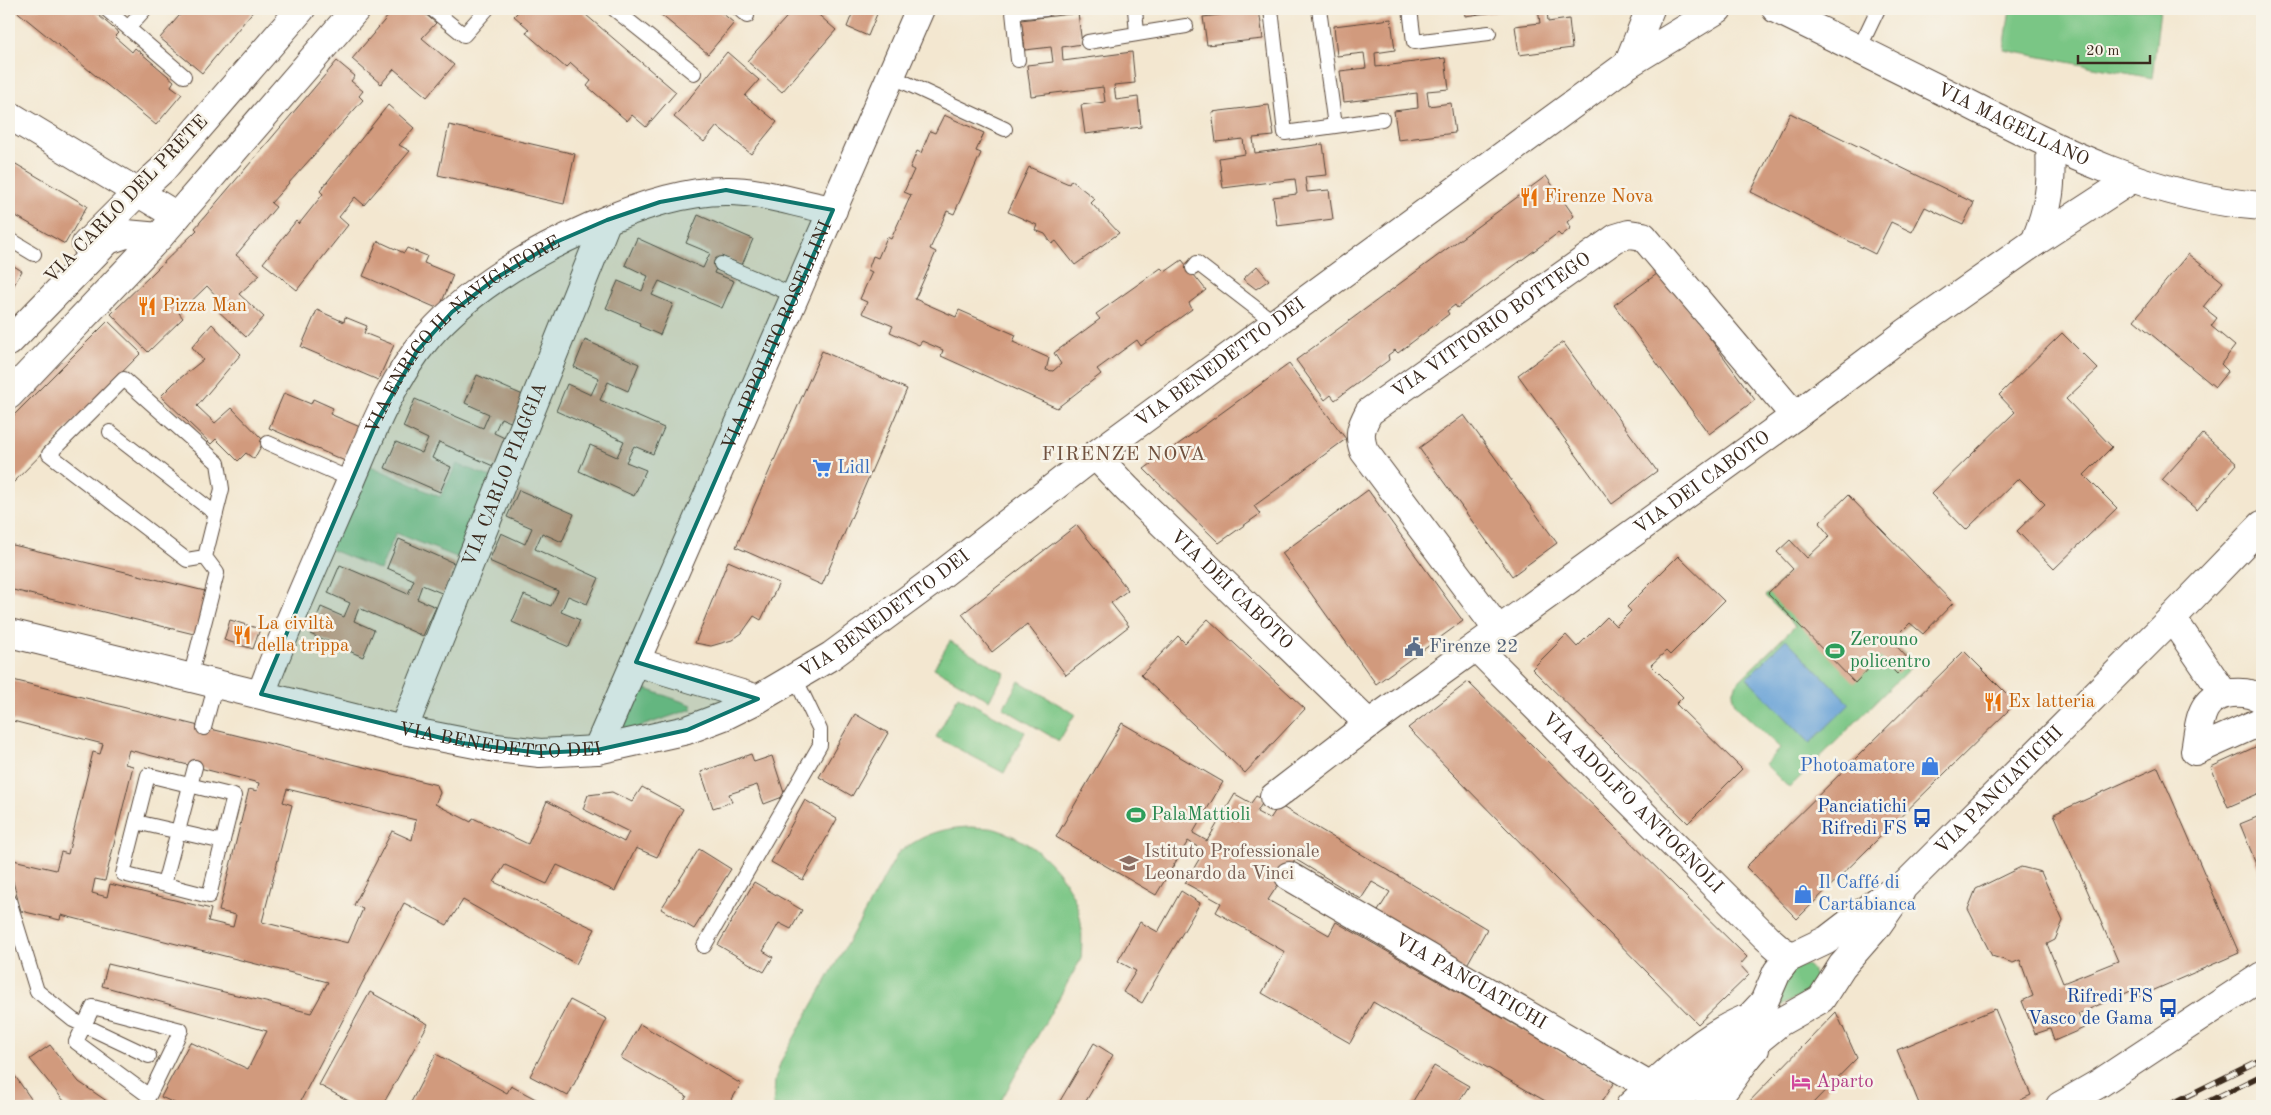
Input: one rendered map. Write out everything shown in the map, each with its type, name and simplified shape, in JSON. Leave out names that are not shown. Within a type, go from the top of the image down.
[{"type":"street","name":"VIA CARLO DEL PRETE","points":[[9,322],[162,170],[301,9]]},
{"type":"street","points":[[9,395],[168,227],[356,9]]},
{"type":"street","name":"VIA IPPOLITO ROSELLINI","points":[[597,750],[920,9]]},
{"type":"street","points":[[1628,64],[1650,9]]},
{"type":"street","name":"VIA BENEDETTO DEI","points":[[9,633],[462,743],[519,751],[597,750],[687,730],[724,716],[758,699],[832,656],[1095,455],[1628,64],[1718,9]]},
{"type":"street","name":"VIA MAGELLANO","points":[[1776,9],[2050,146],[2084,161],[2160,188],[2215,201],[2262,206]]},
{"type":"street","points":[[9,116],[138,192],[168,227]]},
{"type":"street","points":[[2035,242],[2050,200],[2052,176],[2050,146]]},
{"type":"street","name":"VIA DEI CABOTO","points":[[1274,797],[1369,724],[1795,416],[1906,332],[2035,242],[2132,179]]},
{"type":"street","name":"VIA ENRICO IL NAVIGATORE","points":[[262,694],[384,405],[408,364],[428,337],[452,312],[496,278],[556,242],[607,220],[660,202],[704,191],[749,192],[833,210]]},
{"type":"street","name":"VIA CARLO PIAGGIA","points":[[403,730],[607,220]]},
{"type":"street","name":"VIA CARLO DEL PRETE","points":[[9,342],[108,240],[120,235],[168,227]]},
{"type":"street","name":"VIA VITTORIO BOTTEGO","points":[[1499,631],[1364,450],[1359,438],[1369,412],[1616,238],[1629,234],[1643,236],[1795,416]]},
{"type":"street","name":"VIA DEI CABOTO","points":[[1095,455],[1127,489],[1369,724]]},
{"type":"street","name":"VIA PANCIATICHI","points":[[1709,1106],[1727,1087],[1744,1062],[1780,1022],[1817,1003],[1828,991],[1842,966],[1892,907],[1904,886],[2172,618],[2262,525]]},
{"type":"street","points":[[2172,618],[2224,694]]},
{"type":"street","name":"VIA ADOLFO ANTOGNOLI","points":[[1476,647],[1766,937],[1782,951],[1793,956]]},
{"type":"street","points":[[636,662],[758,699]]},
{"type":"street","points":[[2262,699],[2247,693],[2224,694],[2215,697],[2204,708],[2195,751],[2262,721]]},
{"type":"street","name":"VIA PANCIATICHI","points":[[1289,876],[1668,1094]]},
{"type":"street","name":"VIA PANCIATICHI","points":[[1630,1106],[1668,1094],[1711,1038],[1731,1025],[1752,1016],[1769,995],[1780,968],[1787,959],[1826,940],[1883,897],[1904,886]]},
{"type":"street","points":[[1793,956],[1809,955],[1820,962],[1828,972],[1830,982],[1828,991]]},
{"type":"street","points":[[2060,1106],[2100,1083],[2262,976]]},
{"type":"street","points":[[1668,1094],[1700,1070],[1752,1016]]},
{"type":"street","points":[[1668,1094],[1705,1081],[1780,1022]]},
{"type":"lane","points":[[106,9],[184,76]]},
{"type":"lane","points":[[128,28],[145,9]]},
{"type":"lane","points":[[432,9],[464,35],[487,9]]},
{"type":"lane","points":[[614,9],[694,73]]},
{"type":"lane","points":[[1018,60],[1014,12],[1046,9]]},
{"type":"lane","points":[[1134,9],[1137,34]]},
{"type":"lane","points":[[1270,9],[1285,133],[1382,119]]},
{"type":"lane","points":[[1319,9],[1335,126]]},
{"type":"lane","points":[[1410,9],[1414,42],[1490,33]]},
{"type":"lane","points":[[1859,49],[1878,9]]},
{"type":"lane","points":[[1088,42],[1186,26]]},
{"type":"lane","points":[[891,76],[1005,129]]},
{"type":"lane","points":[[9,239],[34,254]]},
{"type":"lane","points":[[1193,268],[1198,263],[1275,323]]},
{"type":"lane","points":[[721,264],[796,296]]},
{"type":"lane","points":[[204,728],[203,680],[216,573],[205,557],[222,489],[218,463],[124,379],[49,454],[187,560],[205,557]]},
{"type":"lane","points":[[110,432],[216,514]]},
{"type":"lane","points":[[268,443],[352,480]]},
{"type":"lane","points":[[704,946],[820,745],[820,730],[795,678]]},
{"type":"lane","points":[[164,884],[194,767]]},
{"type":"lane","points":[[148,775],[190,786],[234,796],[209,896],[123,874],[148,775]]},
{"type":"lane","points":[[136,822],[223,842]]},
{"type":"lane","points":[[9,900],[37,991],[73,1020],[149,1056]]},
{"type":"lane","points":[[93,1007],[180,1030],[149,1096],[76,1042],[84,1025],[93,1007]]},
{"type":"highlighted area","points":[[726,190],[833,210],[636,662],[758,699],[687,730],[597,750],[540,753],[462,743],[261,694],[376,423],[417,351],[452,312],[496,278],[556,242],[607,220],[660,202]]},
{"type":"green space","points":[[2010,9],[2160,9],[2152,78],[2004,50]]},
{"type":"green space","points":[[364,463],[440,497],[457,464],[498,480],[464,560],[396,533],[380,570],[327,548]]},
{"type":"green space","name":"Zerouno policentro","points":[[1790,540],[1808,558],[1910,623],[1892,641],[1914,664],[1789,788],[1765,764],[1780,748],[1737,707],[1733,701],[1733,695],[1737,683],[1795,626],[1765,596],[1793,569],[1777,552]]},
{"type":"green space","points":[[950,641],[1005,673],[989,700],[934,668]]},
{"type":"green space","points":[[1019,681],[1075,714],[1059,741],[1003,708]]},
{"type":"green space","points":[[643,688],[692,705],[692,709],[624,732],[622,729],[638,691]]},
{"type":"green space","points":[[958,696],[1025,732],[1004,773],[936,737]]},
{"type":"green space","points":[[971,827],[995,829],[1012,835],[1036,851],[1047,860],[1066,883],[1073,895],[1080,915],[1081,959],[998,1106],[773,1106],[775,1080],[781,1061],[898,853],[916,841],[932,834],[950,829]]},
{"type":"green space","points":[[1805,964],[1813,970],[1817,979],[1811,991],[1773,1010],[1788,971]]},
{"type":"water","points":[[1786,639],[1850,704],[1810,743],[1747,678]]},
{"type":"building","points":[[14,9],[91,9],[119,33],[115,37],[132,52],[135,48],[174,81],[171,86],[182,94],[156,125]]},
{"type":"building","points":[[185,9],[255,9],[202,73],[160,38]]},
{"type":"building","points":[[394,9],[419,9],[436,23],[422,38],[454,65],[427,97],[394,69],[381,84],[352,59]]},
{"type":"building","points":[[521,9],[579,9],[676,92],[646,127],[632,115],[627,121],[587,86],[591,81],[571,63],[566,68],[526,33],[529,29],[514,16]]},
{"type":"building","points":[[654,9],[724,9],[721,12],[734,23],[708,54]]},
{"type":"building","points":[[794,9],[812,9],[836,30],[782,92],[747,61]]},
{"type":"building","points":[[854,9],[879,9],[868,36],[847,27]]},
{"type":"building","points":[[1226,9],[1237,9],[1237,12],[1259,9],[1263,39],[1207,45],[1203,17],[1227,14]]},
{"type":"building","points":[[1464,9],[1510,9],[1510,10],[1465,16]]},
{"type":"building","points":[[1538,9],[1547,9],[1548,22],[1569,19],[1572,48],[1519,55],[1515,26],[1540,23]]},
{"type":"building","points":[[1078,13],[1082,44],[1062,47],[1063,61],[1132,52],[1135,83],[1114,85],[1116,100],[1138,97],[1141,127],[1085,134],[1081,105],[1105,102],[1103,87],[1031,96],[1027,65],[1053,62],[1051,47],[1025,50],[1021,20]]},
{"type":"building","points":[[1391,19],[1395,50],[1375,53],[1376,67],[1445,58],[1449,89],[1427,91],[1429,106],[1451,103],[1455,133],[1398,140],[1394,111],[1418,108],[1417,93],[1344,102],[1340,71],[1366,68],[1364,53],[1337,56],[1334,26]]},
{"type":"building","points":[[727,52],[759,80],[745,96],[777,122],[751,154],[717,126],[704,142],[674,117]]},
{"type":"building","points":[[337,61],[355,76],[351,81],[363,91],[359,96],[363,100],[271,203],[276,207],[236,255],[260,275],[239,294],[264,317],[246,337],[215,308],[221,301],[207,286],[179,313],[183,318],[148,352],[111,314],[197,230],[195,228]]},
{"type":"building","points":[[388,105],[414,128],[399,145],[410,151],[364,205],[355,197],[339,217],[348,225],[297,290],[263,263],[296,221],[299,224],[323,194],[320,191]]},
{"type":"building","points":[[1269,105],[1274,136],[1253,138],[1255,153],[1323,144],[1327,175],[1305,177],[1307,192],[1329,190],[1333,219],[1277,226],[1273,197],[1297,194],[1295,179],[1223,188],[1219,158],[1245,154],[1243,139],[1216,142],[1212,112]]},
{"type":"building","points":[[1790,113],[1974,203],[1963,225],[1925,207],[1912,232],[1891,222],[1875,254],[1751,192]]},
{"type":"building","points":[[944,115],[984,133],[976,151],[981,153],[954,214],[947,211],[930,249],[936,252],[915,299],[956,317],[959,310],[1016,335],[1013,342],[1049,358],[1046,370],[1053,371],[1061,364],[1054,353],[1100,319],[1096,314],[1161,268],[1165,272],[1182,260],[1206,290],[1189,303],[1192,309],[1141,346],[1137,340],[1097,369],[1101,374],[1057,408],[941,356],[943,350],[922,341],[919,345],[890,332],[893,326],[862,313],[867,302],[860,299],[872,272],[868,270],[873,256],[878,258],[887,237],[891,239],[911,195],[904,192],[914,170],[910,168],[917,151],[921,153],[930,131],[935,133]]},
{"type":"building","points":[[449,125],[575,154],[564,204],[438,175]]},
{"type":"building","points":[[9,160],[87,206],[65,244],[9,212]]},
{"type":"building","points":[[1029,167],[1069,184],[1071,180],[1095,199],[1091,203],[1119,233],[1075,265],[1056,241],[1052,244],[1045,234],[1035,230],[1037,225],[1008,212]]},
{"type":"building","points":[[1546,176],[1574,216],[1567,222],[1571,228],[1561,236],[1558,233],[1457,308],[1455,305],[1447,311],[1449,314],[1398,353],[1395,350],[1388,355],[1389,360],[1335,400],[1331,395],[1325,400],[1296,360]]},
{"type":"building","points":[[698,215],[753,239],[742,265],[721,256],[714,273],[734,281],[722,308],[659,281],[652,295],[673,304],[660,335],[639,326],[640,323],[606,308],[618,281],[642,291],[648,276],[625,265],[637,238],[703,268],[710,253],[686,243]]},
{"type":"building","points":[[378,241],[404,253],[407,248],[427,256],[424,263],[453,275],[439,309],[363,276]]},
{"type":"building","points":[[2188,254],[2223,282],[2203,307],[2217,318],[2211,326],[2235,346],[2221,364],[2228,371],[2215,387],[2134,320]]},
{"type":"building","points":[[9,263],[22,271],[11,290],[9,288]]},
{"type":"building","points":[[1257,266],[1269,280],[1256,289],[1243,279]]},
{"type":"building","points":[[1661,271],[1755,400],[1709,434],[1614,305]]},
{"type":"building","points":[[317,310],[344,322],[345,317],[367,326],[364,333],[394,345],[378,380],[301,347]]},
{"type":"building","points":[[108,321],[141,353],[9,487],[9,420]]},
{"type":"building","points":[[212,324],[241,354],[197,406],[215,423],[232,408],[264,441],[254,459],[246,453],[238,461],[216,439],[211,444],[161,396],[203,360],[192,347]]},
{"type":"building","points":[[2062,333],[2098,369],[2066,399],[2112,447],[2084,475],[2117,508],[2054,569],[2017,531],[2045,504],[2019,478],[1966,530],[1931,494],[2015,412],[1999,395]]},
{"type":"building","points":[[585,340],[639,364],[628,391],[608,382],[600,400],[664,428],[653,454],[634,446],[626,462],[646,470],[634,496],[579,471],[590,445],[617,457],[624,441],[556,411],[567,384],[591,395],[599,378],[574,367]]},
{"type":"building","points":[[1563,342],[1657,471],[1612,504],[1518,375]]},
{"type":"building","name":"Lidl","points":[[822,351],[907,389],[822,585],[736,547]]},
{"type":"building","points":[[1289,364],[1346,439],[1254,506],[1260,514],[1219,543],[1144,469]]},
{"type":"building","points":[[477,375],[532,399],[520,426],[501,418],[494,433],[513,442],[502,470],[439,442],[432,458],[451,467],[440,492],[385,468],[396,442],[422,453],[428,439],[403,427],[415,399],[483,428],[489,414],[465,403]]},
{"type":"building","points":[[284,393],[311,404],[313,399],[333,408],[330,414],[360,427],[345,461],[269,428]]},
{"type":"building","points":[[1464,415],[1557,543],[1512,576],[1419,448]]},
{"type":"building","points":[[2203,434],[2237,464],[2197,510],[2162,480]]},
{"type":"building","points":[[519,490],[574,514],[562,542],[542,533],[535,549],[599,578],[587,604],[568,596],[561,612],[580,620],[569,647],[512,622],[524,595],[551,606],[558,591],[489,561],[501,533],[525,544],[532,528],[507,517]]},
{"type":"building","points":[[1368,490],[1463,621],[1376,684],[1282,553]]},
{"type":"building","name":"Zerouno policentro","points":[[1848,495],[1953,603],[1923,634],[1910,623],[1892,641],[1910,661],[1897,674],[1880,657],[1855,683],[1768,593],[1793,569],[1777,552],[1790,540],[1807,558],[1830,536],[1819,523]]},
{"type":"building","points":[[1077,525],[1128,590],[1111,603],[1129,626],[1066,675],[1027,624],[992,652],[962,614]]},
{"type":"building","points":[[399,539],[456,564],[444,594],[422,585],[417,599],[436,607],[423,636],[359,608],[354,621],[374,630],[363,657],[310,634],[321,607],[344,617],[350,603],[328,593],[340,565],[408,594],[414,580],[387,568]]},
{"type":"building","points":[[9,544],[209,592],[198,635],[9,589]]},
{"type":"building","points":[[1678,556],[1724,601],[1670,655],[1666,651],[1651,665],[1683,697],[1676,704],[1742,769],[1688,823],[1532,669],[1566,635],[1577,647],[1607,617],[1616,626],[1631,611],[1627,607]]},
{"type":"building","points":[[728,561],[779,583],[761,620],[754,616],[742,633],[732,640],[711,646],[695,643]]},
{"type":"building","points":[[1208,619],[1305,709],[1245,773],[1141,675],[1178,636],[1185,643]]},
{"type":"building","name":"La civiltà della trippa","points":[[230,620],[260,629],[253,649],[224,640]]},
{"type":"building","points":[[1964,651],[2016,703],[1797,919],[1746,867]]},
{"type":"building","points":[[9,679],[437,785],[440,793],[435,804],[471,822],[473,818],[528,844],[547,801],[624,842],[629,832],[583,809],[588,795],[612,792],[632,802],[642,787],[683,809],[657,857],[636,848],[615,891],[557,865],[547,884],[505,865],[494,882],[595,929],[576,964],[463,900],[447,925],[404,903],[298,1106],[181,1106],[161,1097],[190,1042],[248,1069],[267,1031],[102,986],[108,964],[311,1013],[328,982],[61,915],[60,920],[21,911],[9,867],[9,859],[56,870],[61,852],[68,854],[93,752],[100,754],[103,744],[9,720]],"holes":[[[129,750],[259,783],[257,791],[249,789],[219,911],[236,915],[233,927],[208,921],[211,909],[110,884],[107,897],[92,893],[95,879],[105,881],[133,766],[125,764]],[[287,789],[416,820],[412,840],[392,831],[354,905],[363,909],[348,943],[262,922],[292,805],[283,802]]]},
{"type":"building","points":[[1468,682],[1747,957],[1740,965],[1749,975],[1698,1024],[1408,728]]},
{"type":"building","points":[[855,714],[888,733],[852,796],[819,777]]},
{"type":"building","points":[[1122,723],[1223,782],[1193,833],[1207,841],[1235,794],[1251,803],[1256,796],[1264,800],[1257,812],[1270,819],[1279,805],[1487,929],[1464,970],[1373,919],[1390,892],[1372,882],[1361,899],[1295,859],[1268,900],[1329,935],[1336,922],[1614,1082],[1599,1106],[1554,1106],[1373,1002],[1350,1043],[1262,993],[1285,952],[1216,912],[1221,903],[1185,883],[1204,851],[1188,841],[1156,895],[1056,837]]},
{"type":"building","points":[[2262,744],[2262,792],[2228,807],[2211,767]]},
{"type":"building","points":[[751,754],[754,762],[772,756],[785,796],[764,804],[757,785],[729,794],[732,802],[713,808],[701,772]]},
{"type":"building","points":[[2158,767],[2239,953],[2136,998],[2133,990],[2078,1014],[2084,1028],[2054,1041],[2050,1029],[2035,1034],[2022,1001],[2033,996],[2020,960],[2013,963],[1992,956],[1968,909],[1976,889],[2021,867],[2041,872],[2063,921],[2055,940],[2047,944],[2063,983],[2118,961],[2054,814]]},
{"type":"building","points":[[805,800],[837,819],[803,880],[771,862]]},
{"type":"building","points":[[2262,815],[2262,878],[2240,824]]},
{"type":"building","points":[[699,849],[731,869],[694,929],[661,909]]},
{"type":"building","points":[[754,882],[802,910],[791,929],[779,923],[763,951],[773,957],[764,972],[718,945]]},
{"type":"building","points":[[1181,891],[1200,903],[1142,1003],[1123,992],[1136,971],[1118,961],[1140,922],[1158,932]]},
{"type":"building","points":[[370,992],[428,1024],[382,1106],[358,1106],[319,1085]]},
{"type":"building","points":[[570,1000],[607,1019],[568,1096],[530,1076]]},
{"type":"building","points":[[1995,1009],[2031,1095],[2008,1106],[1920,1106],[1897,1050]]},
{"type":"building","name":"Aparto","points":[[1836,1012],[1857,1058],[1810,1106],[1745,1106]]},
{"type":"building","points":[[640,1024],[741,1084],[728,1106],[681,1106],[687,1096],[621,1058]]},
{"type":"building","points":[[1094,1043],[1113,1055],[1083,1106],[1057,1106]]},
{"type":"building","points":[[50,1045],[79,1082],[114,1106],[72,1106],[64,1101],[30,1059]]},
{"type":"building","points":[[436,1054],[507,1093],[511,1086],[549,1106],[409,1106]]},
{"type":"building","points":[[9,1064],[15,1076],[36,1106],[9,1106]]},
{"type":"building","points":[[1434,1066],[1469,1086],[1458,1103],[1463,1106],[1410,1106]]},
{"type":"railway","points":[[2167,1106],[2262,1059]]},
{"type":"railway","points":[[2199,1106],[2262,1075]]},
{"type":"place","name":"Firenze Nova","points":[[1529,197]]},
{"type":"place","name":"Pizza Man","points":[[147,306]]},
{"type":"place","name":"Lidl","points":[[822,468]]},
{"type":"place","name":"La civiltà della trippa","points":[[242,635]]},
{"type":"place","name":"Firenze 22","points":[[1414,647]]},
{"type":"place","name":"Zerouno policentro","points":[[1835,651]]},
{"type":"place","name":"Ex latteria","points":[[1993,702]]},
{"type":"place","name":"Photoamatore","points":[[1930,766]]},
{"type":"place","name":"PalaMattioli","points":[[1136,815]]},
{"type":"place","name":"Panciatichi Rifredi FS","points":[[1922,818]]},
{"type":"place","name":"Istituto Professionale Leonardo da Vinci","points":[[1129,863]]},
{"type":"place","name":"Il Caffé di Cartabianca","points":[[1803,894]]},
{"type":"place","name":"Rifredi FS Vasco de Gama","points":[[2168,1008]]},
{"type":"place","name":"Aparto","points":[[1801,1082]]},
{"type":"district","name":"FIRENZE NOVA","points":[[1124,455]]}]
